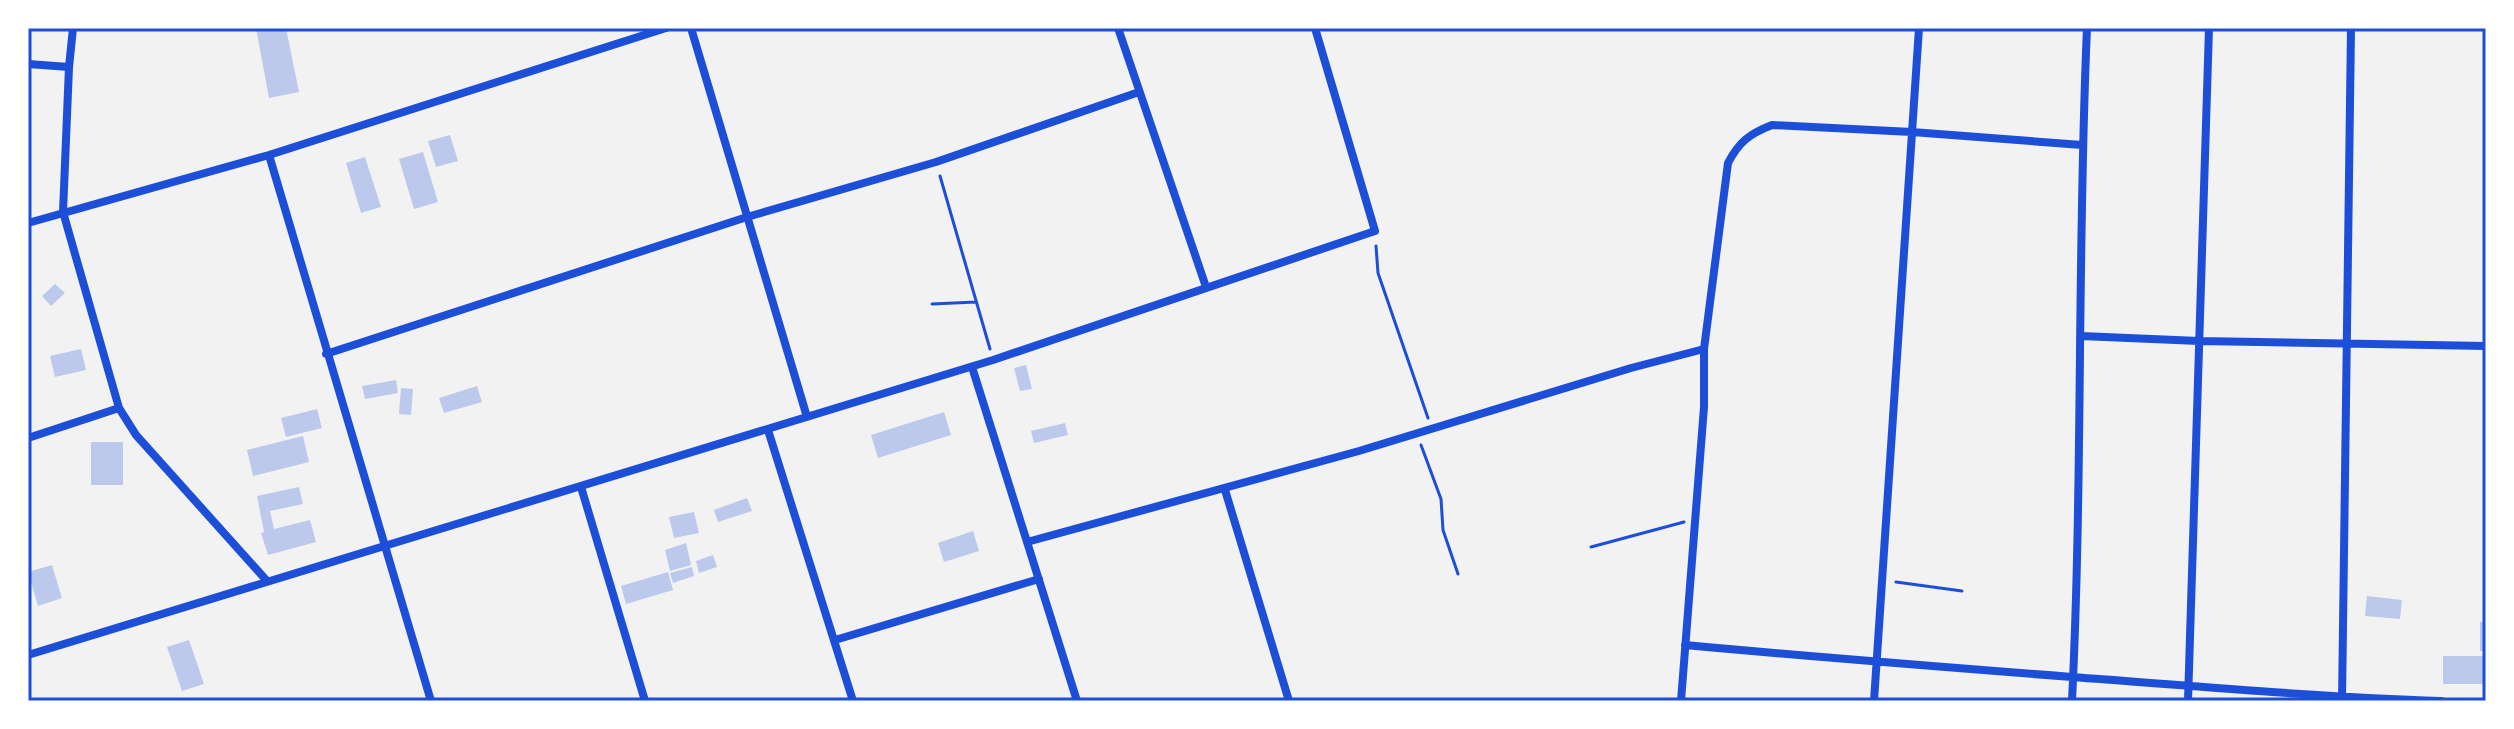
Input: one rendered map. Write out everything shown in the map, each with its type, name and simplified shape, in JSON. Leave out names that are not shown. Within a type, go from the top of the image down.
[{"type":"street","points":[[73,28],[63,212],[119,408],[136,435],[267,581]]},
{"type":"street","points":[[28,223],[269,155],[666,28]]},
{"type":"street","points":[[691,28],[807,417]]},
{"type":"street","points":[[1118,28],[1206,287]]},
{"type":"street","points":[[28,655],[972,367],[1375,231],[1315,28]]},
{"type":"street","points":[[1874,701],[1919,28]]},
{"type":"street","points":[[2072,701],[2087,28]]},
{"type":"street","points":[[2188,701],[2209,28]]},
{"type":"street","points":[[2342,700],[2351,28]]},
{"type":"street","points":[[28,64],[69,67]]},
{"type":"street","points":[[326,354],[747,217],[936,162],[1139,92]]},
{"type":"street","points":[[1681,701],[1704,407],[1704,349],[1728,163],[1738,143],[1751,133],[1772,125],[2082,145]]},
{"type":"street","points":[[269,155],[431,701]]},
{"type":"street","points":[[2081,336],[2486,346]]},
{"type":"street","points":[[1027,542],[1225,490],[1704,349]]},
{"type":"street","points":[[972,367],[1077,701]]},
{"type":"street","points":[[28,438],[119,408]]},
{"type":"street","points":[[768,430],[853,701]]},
{"type":"street","points":[[581,487],[645,701]]},
{"type":"street","points":[[1225,490],[1289,701]]},
{"type":"street","points":[[835,640],[1039,579]]},
{"type":"street","points":[[1685,645],[2342,700],[2441,701]]},
{"type":"path","points":[[936,162],[993,360]]},
{"type":"path","points":[[1375,231],[1378,273],[1432,429]]},
{"type":"path","points":[[932,304],[976,302]]},
{"type":"path","points":[[1417,433],[1441,499],[1443,530],[1458,574]]},
{"type":"path","points":[[1591,547],[1695,519]]},
{"type":"path","points":[[1884,581],[1962,591]]},
{"type":"building","points":[[256,28],[286,28],[299,92],[269,98]]},
{"type":"building","points":[[450,135],[458,161],[436,167],[428,141]]},
{"type":"building","points":[[423,152],[438,202],[414,209],[399,159]]},
{"type":"building","points":[[365,157],[381,207],[361,213],[346,163]]},
{"type":"building","points":[[55,284],[65,293],[51,306],[42,296]]},
{"type":"building","points":[[81,349],[86,370],[55,377],[50,356]]},
{"type":"building","points":[[1026,365],[1032,389],[1020,391],[1014,368]]},
{"type":"building","points":[[396,380],[398,393],[365,399],[362,386]]},
{"type":"building","points":[[477,386],[482,402],[444,413],[439,398]]},
{"type":"building","points":[[401,388],[413,389],[411,415],[399,414]]},
{"type":"building","points":[[317,409],[322,428],[286,437],[281,418]]},
{"type":"building","points":[[944,412],[951,435],[878,458],[871,435]]},
{"type":"building","points":[[1065,423],[1068,435],[1034,443],[1031,431]]},
{"type":"building","points":[[303,436],[309,462],[253,476],[247,450]]},
{"type":"building","points":[[91,442],[123,442],[123,485],[91,485]]},
{"type":"building","points":[[299,487],[303,504],[270,511],[274,529],[310,520],[316,542],[268,555],[261,533],[264,532],[257,496]]},
{"type":"building","points":[[747,498],[752,511],[718,522],[714,510]]},
{"type":"building","points":[[694,512],[699,533],[674,538],[669,517]]},
{"type":"building","points":[[973,531],[979,551],[944,562],[938,543]]},
{"type":"building","points":[[686,543],[691,565],[670,571],[665,550]]},
{"type":"building","points":[[713,555],[717,567],[699,573],[696,561]]},
{"type":"building","points":[[52,565],[62,598],[38,606],[28,572]]},
{"type":"building","points":[[692,567],[694,576],[673,583],[670,573]]},
{"type":"building","points":[[668,572],[673,590],[626,604],[621,586]]},
{"type":"building","points":[[2367,596],[2402,600],[2400,619],[2365,616]]},
{"type":"building","points":[[2480,622],[2486,622],[2486,651],[2480,651]]},
{"type":"building","points":[[189,640],[204,684],[182,691],[167,647]]},
{"type":"building","points":[[2443,656],[2484,656],[2484,684],[2443,684]]}]
